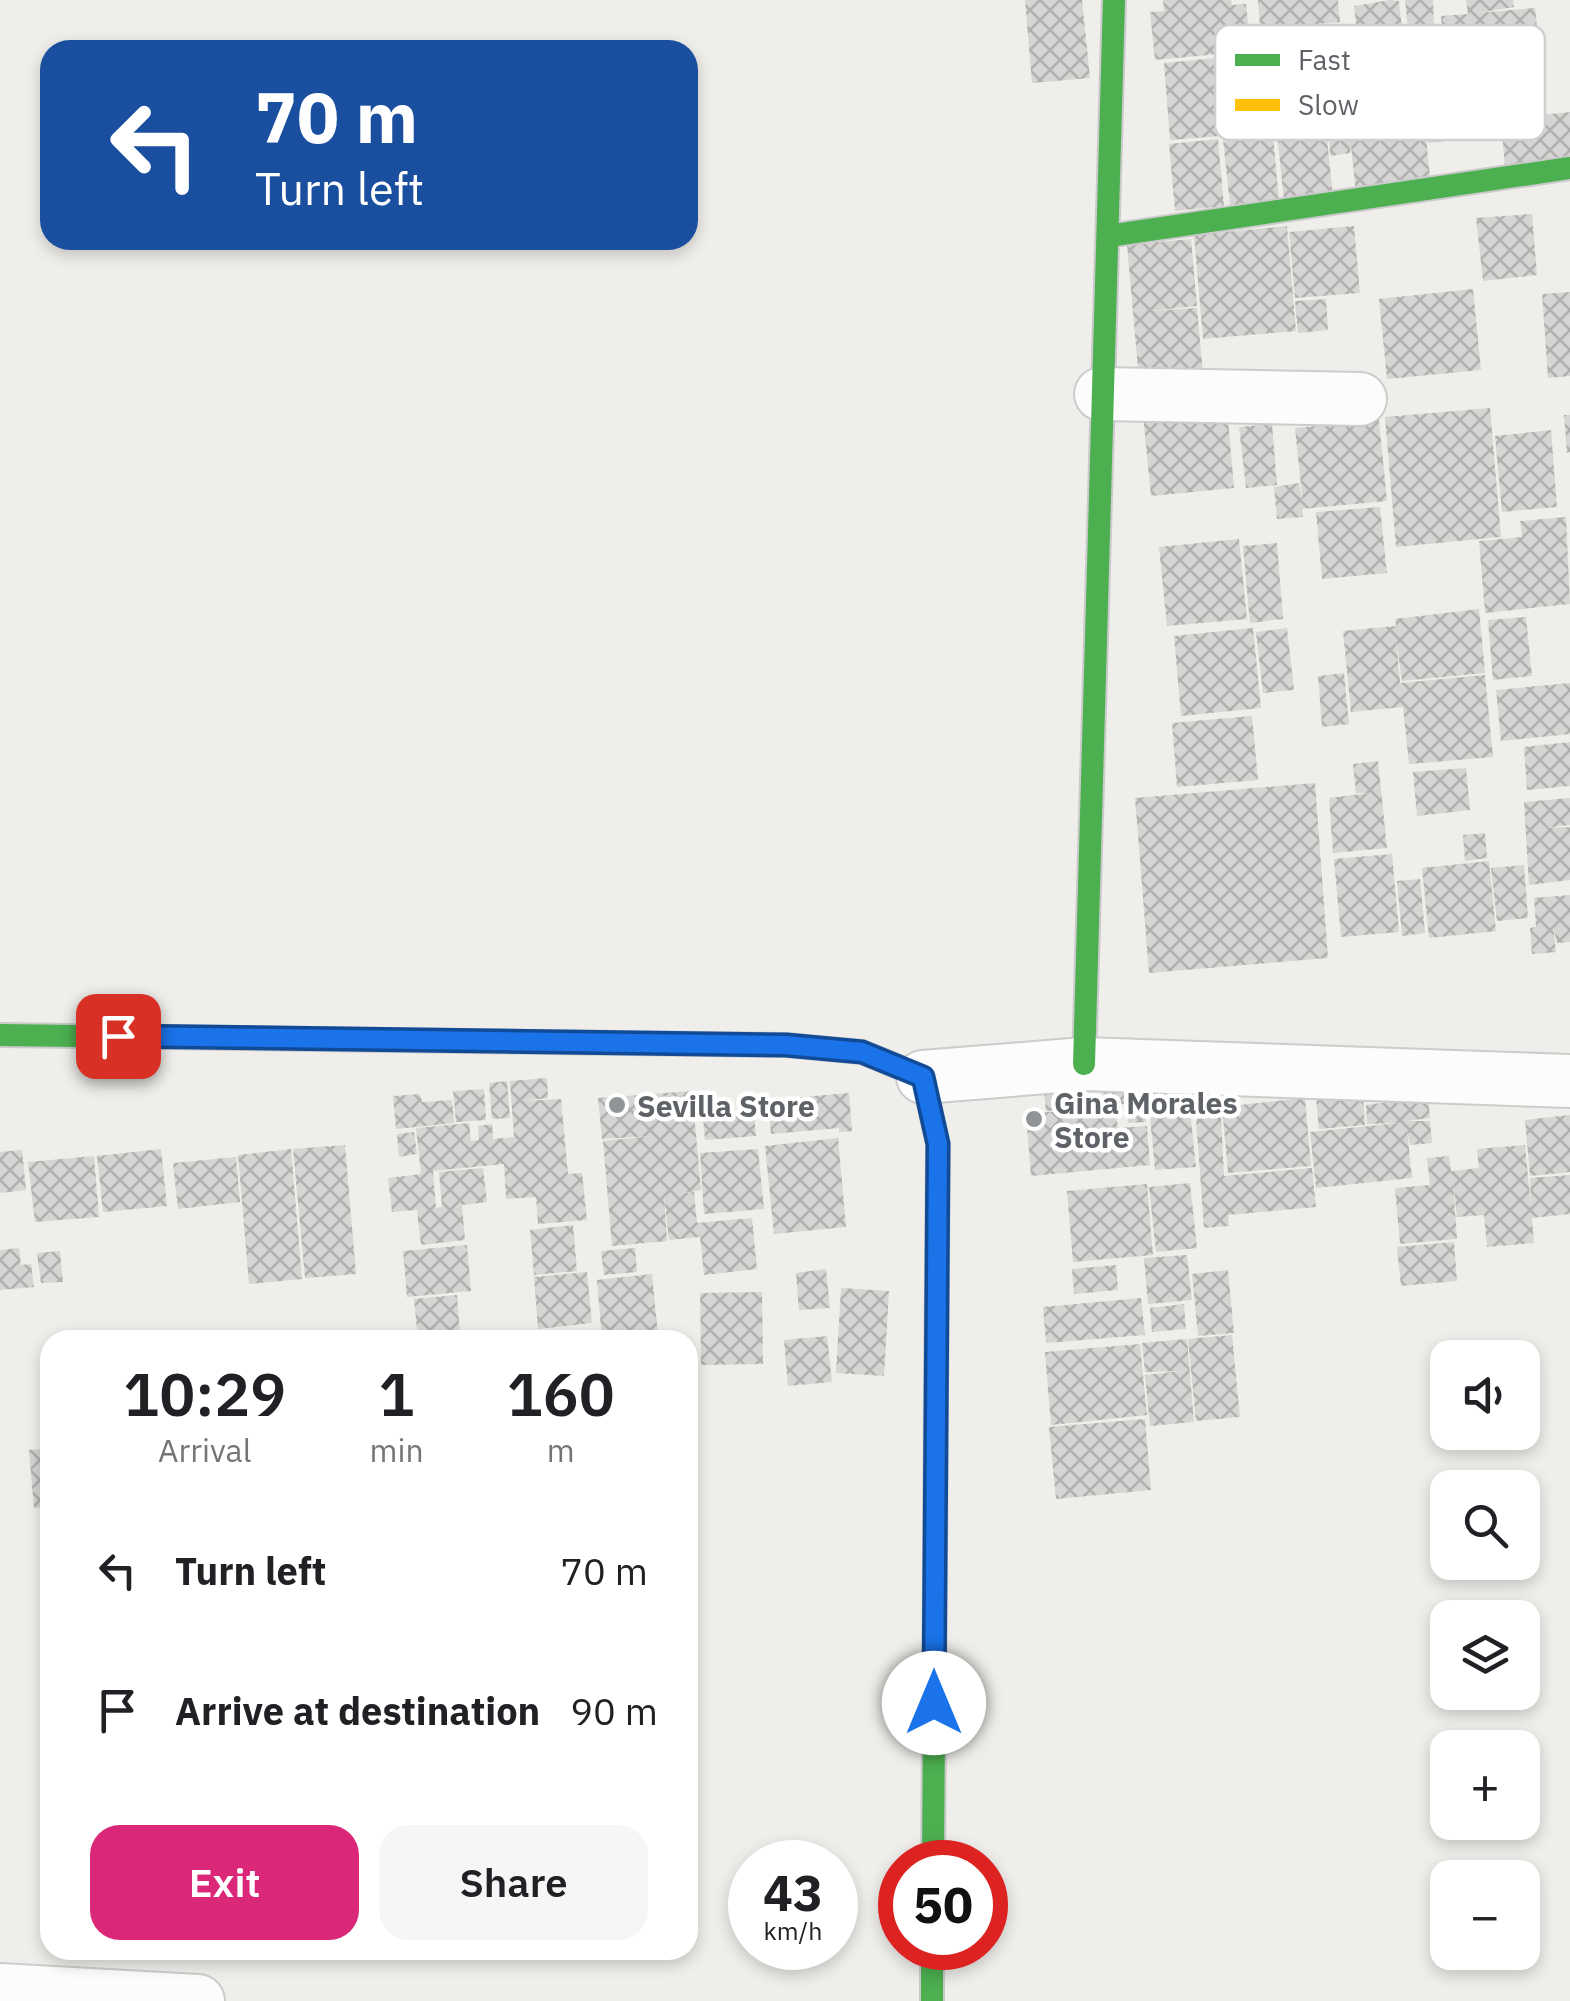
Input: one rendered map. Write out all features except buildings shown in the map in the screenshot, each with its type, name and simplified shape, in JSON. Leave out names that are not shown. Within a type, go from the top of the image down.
[{"type":"main road","points":[[1084,1064],[1114,0]]},
{"type":"main road","points":[[1108,236],[1570,168]]},
{"type":"main road","points":[[0,1035],[786,1045],[862,1052],[923,1077],[938,1144],[933,1840]]},
{"type":"main road","points":[[932,1970],[932,2001]]},
{"type":"street","points":[[1101,394],[1360,400]]},
{"type":"street","points":[[923,1077],[1084,1064],[1570,1081]]},
{"type":"street","points":[[0,1990],[198,2001]]},
{"type":"traffic: fast","points":[[1084,1064],[1114,0]]},
{"type":"traffic: fast","points":[[1108,236],[1570,168]]},
{"type":"traffic: fast","points":[[0,1035],[786,1045],[862,1052],[923,1077],[938,1144],[936,1395]]},
{"type":"traffic: fast","points":[[933,1840],[934,1725]]},
{"type":"traffic: fast","points":[[932,1970],[932,2001]]},
{"type":"traffic: slow","points":[[934,1725],[936,1395]]},
{"type":"place","name":"Sevilla Store","points":[[617,1105]]},
{"type":"place","name":"Gina Morales Store","points":[[1034,1119]]},
{"type":"route","points":[[118,1036],[786,1045],[862,1052],[923,1077],[938,1144],[934,1703]]}]
